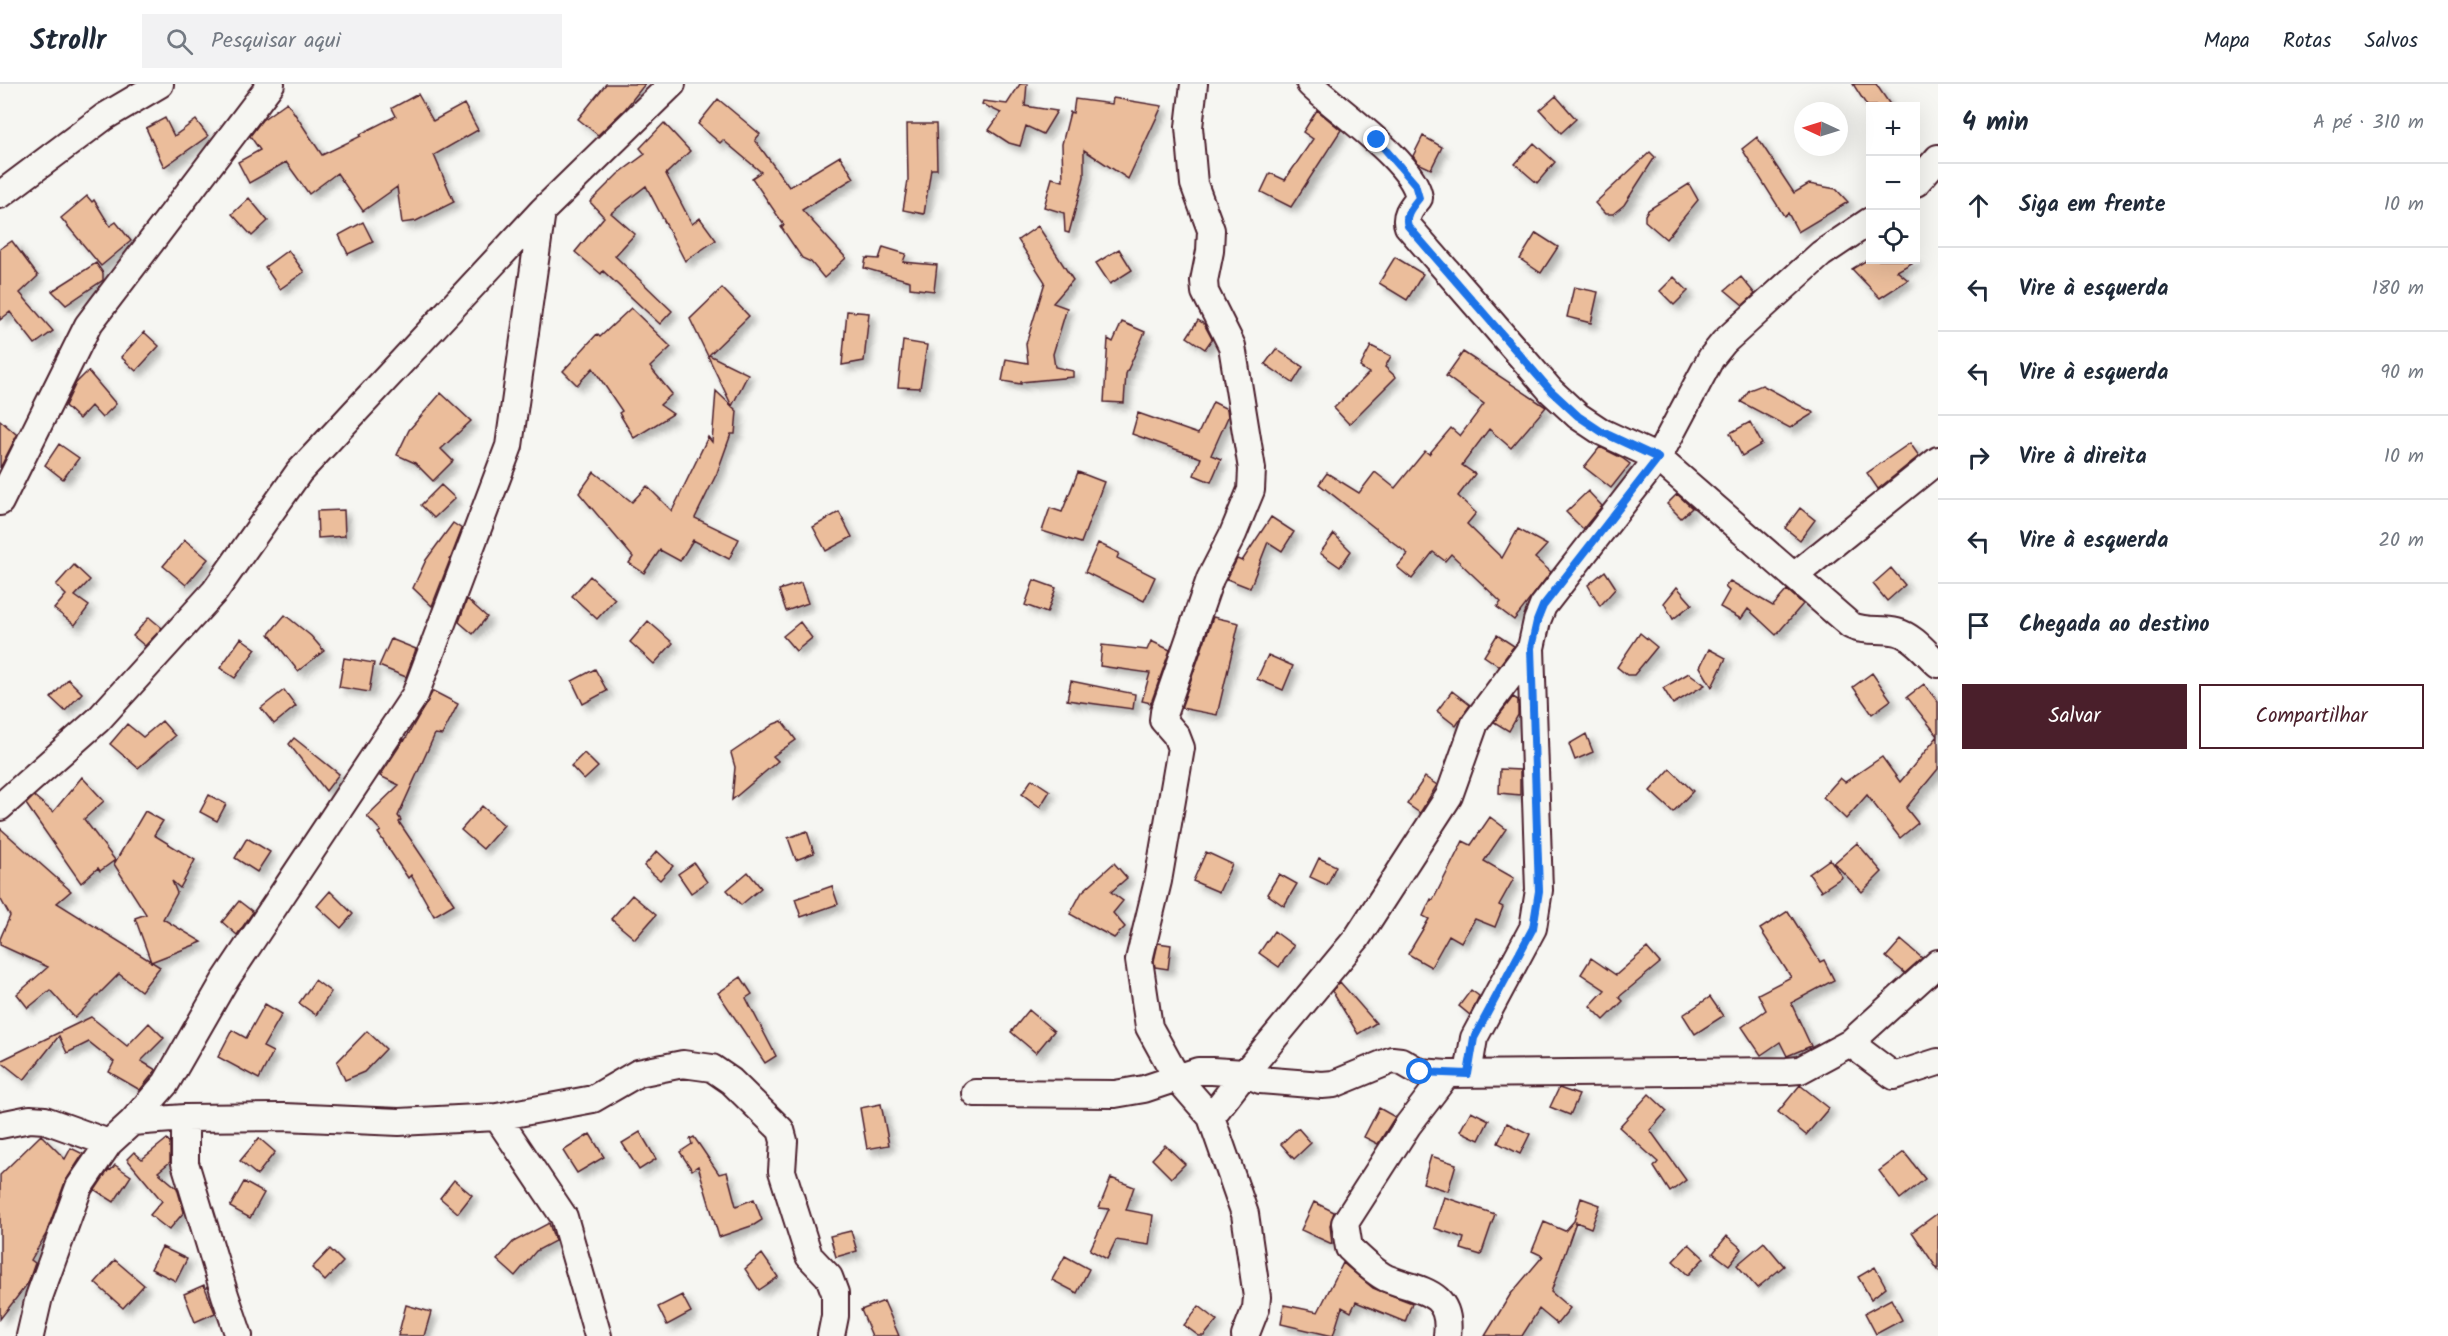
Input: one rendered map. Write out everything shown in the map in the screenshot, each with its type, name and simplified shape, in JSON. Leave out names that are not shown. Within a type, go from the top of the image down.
[{"type":"street","points":[[0,195],[104,117],[160,84]]},
{"type":"street","points":[[0,502],[88,325],[271,84]]},
{"type":"street","points":[[0,807],[106,711],[214,591],[299,472],[542,211],[672,84]]},
{"type":"street","points":[[1194,84],[1189,127],[1194,184],[1211,230],[1210,250],[1203,281],[1205,292],[1232,346],[1252,469],[1251,490],[1233,534],[1210,579],[1164,712],[1163,720],[1176,735],[1181,748],[1158,881],[1139,960],[1149,1027],[1177,1078],[1211,1117],[1245,1214],[1256,1280],[1256,1308],[1245,1336]]},
{"type":"street","points":[[1310,84],[1377,140],[1415,184],[1419,198],[1407,214],[1408,226],[1551,391],[1578,416],[1602,432],[1658,458],[1850,625],[1860,630],[1897,632],[1909,638],[1938,664]]},
{"type":"street","points":[[1920,178],[1938,158]]},
{"type":"street","points":[[30,1336],[39,1297],[79,1187],[109,1143],[132,1122],[166,1083],[224,982],[415,695],[509,446],[542,211]]},
{"type":"street","points":[[1447,1336],[1447,1318],[1439,1300],[1423,1289],[1385,1277],[1374,1270],[1349,1248],[1345,1223],[1408,1125],[1457,1074],[1533,928],[1539,891],[1531,648],[1543,606],[1658,458],[1711,358],[1724,342],[1821,254],[1866,224]]},
{"type":"street","points":[[1794,576],[1938,460]]},
{"type":"street","points":[[1211,1117],[1357,938],[1449,796],[1475,723],[1531,648]]},
{"type":"street","points":[[975,1093],[1115,1094],[1144,1089],[1198,1071],[1245,1073],[1260,1080],[1328,1084],[1392,1060],[1401,1061],[1420,1072],[1457,1074],[1800,1070],[1850,1043],[1938,963]]},
{"type":"street","points":[[1850,1043],[1894,1076],[1938,1062]]},
{"type":"street","points":[[132,1122],[185,1118],[284,1118],[399,1122],[497,1117],[593,1099],[638,1073],[656,1068],[683,1064],[712,1068],[731,1081],[781,1130],[784,1141],[782,1172],[809,1256],[829,1277],[835,1293],[835,1316],[831,1336]]},
{"type":"street","points":[[497,1117],[564,1217],[598,1336]]},
{"type":"street","points":[[185,1118],[185,1163],[221,1285],[240,1336]]},
{"type":"street","points":[[0,1125],[30,1119],[45,1120],[109,1143]]},
{"type":"building","points":[[606,84],[645,84],[625,109],[598,135],[578,119]]},
{"type":"building","points":[[1020,84],[1027,84],[1025,106],[1057,111],[1043,134],[1026,126],[1020,146],[1009,143],[989,130],[1001,113],[982,104],[983,101],[1007,104]]},
{"type":"building","points":[[1853,84],[1876,84],[1888,102],[1866,102],[1866,104]]},
{"type":"building","points":[[418,94],[433,121],[464,104],[478,130],[434,155],[454,202],[416,221],[402,223],[397,187],[363,211],[337,173],[309,194],[286,162],[249,183],[238,162],[260,150],[250,136],[262,120],[287,102],[322,155],[396,116],[392,108]]},
{"type":"building","points":[[1556,96],[1576,119],[1561,133],[1540,110]]},
{"type":"building","points":[[1113,98],[1162,106],[1128,179],[1084,150],[1084,177],[1069,233],[1065,232],[1064,213],[1044,207],[1052,178],[1063,181],[1062,144],[1070,112],[1073,113],[1075,99],[1112,104]]},
{"type":"building","points":[[718,99],[760,134],[755,140],[789,187],[840,156],[854,178],[802,210],[846,258],[824,278],[811,262],[802,258],[781,227],[784,225],[752,178],[761,172],[723,140],[720,143],[698,124]]},
{"type":"building","points":[[1317,110],[1341,130],[1291,207],[1261,192],[1270,173],[1285,180],[1313,139],[1303,132]]},
{"type":"building","points":[[165,118],[174,136],[196,120],[208,136],[164,167],[146,128]]},
{"type":"building","points":[[664,123],[690,151],[666,174],[692,224],[700,218],[716,240],[685,261],[646,186],[611,213],[635,234],[615,256],[672,311],[660,324],[603,271],[601,274],[575,252],[604,217],[590,202],[618,174],[645,154],[640,148]]},
{"type":"building","points":[[907,124],[936,124],[937,169],[931,169],[924,214],[903,210],[908,180]]},
{"type":"building","points":[[1423,136],[1442,147],[1431,169],[1418,163],[1413,156]]},
{"type":"building","points":[[1757,137],[1794,193],[1809,184],[1836,189],[1848,202],[1798,232],[1788,213],[1784,216],[1742,149]]},
{"type":"building","points":[[1534,143],[1555,162],[1537,183],[1515,164]]},
{"type":"building","points":[[1650,152],[1655,157],[1624,205],[1613,214],[1605,214],[1595,203]]},
{"type":"building","points":[[1689,184],[1698,200],[1666,239],[1645,221],[1645,215],[1648,210]]},
{"type":"building","points":[[87,196],[92,202],[94,200],[110,226],[116,222],[131,241],[101,266],[61,218]]},
{"type":"building","points":[[249,198],[268,221],[252,236],[232,214]]},
{"type":"building","points":[[363,222],[373,242],[348,254],[339,235]]},
{"type":"building","points":[[1038,226],[1073,280],[1053,303],[1067,308],[1053,354],[1055,367],[1073,371],[1073,377],[1021,382],[1021,384],[1002,381],[1006,359],[1028,363],[1026,344],[1045,282],[1018,240]]},
{"type":"building","points":[[1536,233],[1558,247],[1541,273],[1520,259]]},
{"type":"building","points":[[12,241],[38,276],[20,293],[53,331],[35,344],[10,312],[0,320],[0,249]]},
{"type":"building","points":[[883,247],[906,254],[903,262],[937,265],[934,291],[910,288],[910,281],[864,268],[866,258],[879,259]]},
{"type":"building","points":[[1119,249],[1132,270],[1110,284],[1096,263]]},
{"type":"building","points":[[288,250],[304,272],[280,289],[265,267]]},
{"type":"building","points":[[1395,257],[1423,274],[1407,300],[1379,283]]},
{"type":"building","points":[[1866,261],[1866,264],[1910,264],[1897,271],[1908,280],[1880,298],[1852,269]]},
{"type":"building","points":[[96,263],[103,273],[103,280],[66,305],[52,291]]},
{"type":"building","points":[[1674,277],[1688,291],[1674,305],[1660,291]]},
{"type":"building","points":[[1741,277],[1755,294],[1743,305],[1725,290]]},
{"type":"building","points":[[1574,287],[1598,292],[1591,323],[1567,317]]},
{"type":"building","points":[[722,288],[749,316],[709,355],[748,374],[732,406],[690,319]]},
{"type":"building","points":[[631,308],[671,347],[650,367],[672,394],[660,405],[673,414],[634,438],[619,413],[622,411],[593,368],[577,385],[563,371],[597,334],[600,337]]},
{"type":"building","points":[[847,311],[869,313],[864,361],[842,365]]},
{"type":"building","points":[[1198,320],[1204,324],[1212,339],[1205,349],[1187,337]]},
{"type":"building","points":[[1122,322],[1145,332],[1126,374],[1124,403],[1104,402],[1108,339],[1113,342]]},
{"type":"building","points":[[144,332],[159,346],[136,371],[121,357]]},
{"type":"building","points":[[903,341],[927,345],[920,388],[898,387]]},
{"type":"building","points":[[1371,346],[1391,356],[1385,367],[1396,377],[1349,424],[1334,408],[1369,373],[1360,367]]},
{"type":"building","points":[[1276,349],[1303,367],[1293,383],[1265,364]]},
{"type":"building","points":[[1463,352],[1546,407],[1511,448],[1489,429],[1462,465],[1475,474],[1458,496],[1476,513],[1467,524],[1502,558],[1518,529],[1547,545],[1535,558],[1551,572],[1514,620],[1497,607],[1501,602],[1451,554],[1445,561],[1433,552],[1412,579],[1397,567],[1408,554],[1319,484],[1327,473],[1359,493],[1375,472],[1395,488],[1425,451],[1429,454],[1451,428],[1460,436],[1484,404],[1446,376]]},
{"type":"building","points":[[88,371],[116,404],[102,418],[91,406],[79,419],[65,406],[76,383]]},
{"type":"building","points":[[1762,385],[1814,413],[1790,428],[1741,402],[1749,390]]},
{"type":"building","points":[[716,391],[737,411],[735,434],[731,434],[717,473],[695,518],[739,539],[729,559],[693,540],[680,561],[660,550],[644,573],[629,563],[633,557],[579,493],[594,472],[632,502],[647,486],[672,511],[708,437],[712,442]]},
{"type":"building","points":[[441,393],[471,421],[441,449],[453,461],[433,481],[415,463],[397,455],[409,430]]},
{"type":"building","points":[[1213,402],[1227,409],[1228,417],[1211,455],[1221,459],[1211,482],[1194,475],[1201,458],[1132,434],[1138,413],[1198,434]]},
{"type":"building","points":[[0,420],[17,435],[0,468]]},
{"type":"building","points":[[1750,422],[1762,444],[1742,456],[1730,433]]},
{"type":"building","points":[[1910,443],[1919,456],[1878,489],[1867,473]]},
{"type":"building","points":[[59,444],[79,458],[63,479],[45,465]]},
{"type":"building","points":[[1600,447],[1630,464],[1611,488],[1584,467]]},
{"type":"building","points":[[1078,472],[1104,482],[1081,543],[1042,531],[1050,508],[1062,512]]},
{"type":"building","points":[[441,485],[455,498],[434,518],[421,505]]},
{"type":"building","points":[[1588,491],[1602,506],[1583,529],[1566,512]]},
{"type":"building","points":[[1677,494],[1692,508],[1681,518],[1667,504]]},
{"type":"building","points":[[1800,508],[1815,520],[1800,540],[1785,528]]},
{"type":"building","points":[[344,510],[345,536],[318,538],[317,511]]},
{"type":"building","points":[[839,512],[852,537],[826,551],[813,527]]},
{"type":"building","points":[[1271,517],[1294,532],[1282,551],[1268,542],[1250,588],[1227,579],[1237,559],[1242,561]]},
{"type":"building","points":[[453,523],[462,529],[432,606],[413,588],[426,560]]},
{"type":"building","points":[[1334,534],[1351,551],[1340,567],[1320,553]]},
{"type":"building","points":[[185,540],[208,559],[186,585],[163,566]]},
{"type":"building","points":[[1098,543],[1119,553],[1117,558],[1155,577],[1144,601],[1085,572]]},
{"type":"building","points":[[74,565],[90,580],[75,596],[89,606],[75,625],[54,609],[66,595],[56,585]]},
{"type":"building","points":[[1891,568],[1905,585],[1887,601],[1873,584]]},
{"type":"building","points":[[1605,571],[1616,588],[1600,606],[1588,585]]},
{"type":"building","points":[[590,576],[615,599],[597,619],[572,596]]},
{"type":"building","points":[[1034,580],[1056,588],[1047,613],[1025,605]]},
{"type":"building","points":[[1730,581],[1773,606],[1787,590],[1803,604],[1776,635],[1748,609],[1741,619],[1720,607],[1729,591],[1725,587]]},
{"type":"building","points":[[801,583],[808,603],[786,611],[779,590]]},
{"type":"building","points":[[1677,587],[1692,604],[1673,619],[1664,603]]},
{"type":"building","points":[[467,599],[487,617],[473,634],[459,622]]},
{"type":"building","points":[[285,615],[311,636],[324,651],[298,671],[269,634]]},
{"type":"building","points":[[149,617],[162,628],[145,646],[133,636]]},
{"type":"building","points":[[1213,617],[1239,623],[1217,715],[1181,708]]},
{"type":"building","points":[[648,621],[673,643],[654,664],[630,642]]},
{"type":"building","points":[[800,622],[812,638],[796,651],[783,636]]},
{"type":"building","points":[[1640,633],[1657,647],[1634,675],[1627,675],[1617,667]]},
{"type":"building","points":[[1497,635],[1514,646],[1499,666],[1484,656]]},
{"type":"building","points":[[241,638],[256,649],[235,678],[220,668]]},
{"type":"building","points":[[391,639],[416,649],[406,677],[379,666]]},
{"type":"building","points":[[1151,641],[1170,650],[1151,703],[1142,701],[1150,673],[1100,666],[1102,645],[1147,650]]},
{"type":"building","points":[[1709,649],[1726,658],[1712,687],[1700,667]]},
{"type":"building","points":[[1268,655],[1293,666],[1283,690],[1257,679]]},
{"type":"building","points":[[344,658],[374,663],[369,692],[339,687]]},
{"type":"building","points":[[595,669],[607,691],[583,704],[572,681]]},
{"type":"building","points":[[1689,673],[1705,685],[1673,704],[1663,688]]},
{"type":"building","points":[[1872,673],[1891,700],[1872,714],[1853,687]]},
{"type":"building","points":[[68,679],[82,693],[65,711],[51,698]]},
{"type":"building","points":[[1071,681],[1135,694],[1133,709],[1067,700]]},
{"type":"building","points":[[1924,684],[1938,702],[1938,736],[1907,697]]},
{"type":"building","points":[[284,690],[296,706],[274,724],[261,708]]},
{"type":"building","points":[[433,691],[458,704],[442,735],[435,734],[398,816],[401,820],[399,822],[454,904],[434,916],[411,875],[408,878],[378,833],[381,831],[367,816],[399,785],[380,776],[405,740]]},
{"type":"building","points":[[1452,691],[1470,705],[1456,726],[1437,711]]},
{"type":"building","points":[[1513,697],[1518,700],[1518,715],[1509,731],[1494,722]]},
{"type":"building","points":[[162,721],[175,736],[138,768],[110,744],[127,724],[143,737]]},
{"type":"building","points":[[782,721],[796,740],[773,756],[778,761],[732,800],[735,767],[731,753]]},
{"type":"building","points":[[1586,734],[1593,752],[1575,760],[1569,744]]},
{"type":"building","points":[[1938,736],[1938,769],[1906,808],[1918,823],[1900,838],[1867,795],[1846,819],[1823,797],[1840,778],[1845,782],[1882,757],[1900,782]]},
{"type":"building","points":[[294,738],[339,774],[326,791],[289,744]]},
{"type":"building","points":[[584,753],[598,767],[584,780],[571,766]]},
{"type":"building","points":[[1500,769],[1520,770],[1520,795],[1499,793]]},
{"type":"building","points":[[1670,769],[1693,791],[1673,812],[1650,791]]},
{"type":"building","points":[[82,777],[104,801],[84,819],[115,860],[100,871],[98,868],[81,883],[26,804],[34,796],[53,812]]},
{"type":"building","points":[[1425,777],[1437,785],[1420,813],[1407,804]]},
{"type":"building","points":[[1032,779],[1050,791],[1040,807],[1022,794]]},
{"type":"building","points":[[209,795],[226,804],[217,821],[200,812]]},
{"type":"building","points":[[482,806],[504,825],[483,849],[461,830]]},
{"type":"building","points":[[145,811],[163,821],[154,835],[195,860],[180,888],[172,881],[177,893],[163,919],[202,942],[151,962],[135,918],[146,914],[114,864]]},
{"type":"building","points":[[1490,817],[1506,829],[1484,861],[1514,878],[1499,905],[1503,907],[1495,927],[1475,919],[1461,942],[1449,935],[1431,967],[1408,954],[1429,919],[1423,916],[1463,841],[1471,845]]},
{"type":"building","points":[[0,828],[71,891],[57,903],[160,967],[141,991],[119,974],[75,1018],[50,990],[28,1008],[17,994],[48,967],[0,945],[0,939],[10,916],[0,898]]},
{"type":"building","points":[[807,831],[814,853],[796,860],[788,838]]},
{"type":"building","points":[[247,838],[270,852],[257,872],[235,858]]},
{"type":"building","points":[[1857,843],[1882,872],[1862,892],[1834,863]]},
{"type":"building","points":[[657,851],[673,866],[660,880],[644,866]]},
{"type":"building","points":[[1206,852],[1232,864],[1219,892],[1193,881]]},
{"type":"building","points":[[1319,858],[1336,866],[1327,885],[1310,877]]},
{"type":"building","points":[[1830,859],[1842,877],[1821,891],[1809,874]]},
{"type":"building","points":[[694,863],[707,882],[691,893],[678,874]]},
{"type":"building","points":[[1114,863],[1127,878],[1111,892],[1123,901],[1113,913],[1125,927],[1114,938],[1070,914],[1082,892]]},
{"type":"building","points":[[748,872],[761,888],[741,905],[727,890]]},
{"type":"building","points":[[1279,874],[1297,884],[1284,906],[1267,894]]},
{"type":"building","points":[[832,886],[838,904],[801,917],[795,899]]},
{"type":"building","points":[[330,891],[353,914],[341,928],[317,906]]},
{"type":"building","points":[[632,895],[656,915],[635,939],[611,919]]},
{"type":"building","points":[[239,901],[253,912],[237,935],[222,922]]},
{"type":"building","points":[[1788,911],[1820,962],[1824,960],[1834,980],[1791,1003],[1811,1046],[1787,1056],[1780,1042],[1761,1055],[1742,1027],[1766,1010],[1758,994],[1791,977],[1760,929]]},
{"type":"building","points":[[1274,931],[1294,946],[1279,967],[1259,953]]},
{"type":"building","points":[[1901,940],[1922,958],[1905,973],[1886,957]]},
{"type":"building","points":[[1158,943],[1171,945],[1168,969],[1155,967]]},
{"type":"building","points":[[1647,948],[1660,963],[1619,997],[1623,1001],[1604,1020],[1590,1006],[1605,990],[1581,974],[1591,958],[1616,975]]},
{"type":"building","points":[[741,977],[752,994],[746,998],[776,1056],[765,1063],[718,993]]},
{"type":"building","points":[[315,980],[331,992],[316,1015],[299,1003]]},
{"type":"building","points":[[1340,982],[1376,1023],[1358,1034],[1332,991]]},
{"type":"building","points":[[1471,990],[1479,996],[1470,1015],[1459,1006]]},
{"type":"building","points":[[1710,997],[1723,1016],[1695,1034],[1683,1015]]},
{"type":"building","points":[[265,1004],[282,1014],[263,1047],[273,1052],[259,1079],[218,1057],[232,1030],[246,1038]]},
{"type":"building","points":[[1029,1010],[1054,1031],[1036,1053],[1011,1032]]},
{"type":"building","points":[[91,1017],[127,1046],[149,1023],[164,1038],[141,1061],[156,1070],[140,1090],[109,1072],[114,1062],[89,1042],[67,1053],[59,1036],[24,1080],[0,1061]]},
{"type":"building","points":[[367,1031],[386,1049],[364,1072],[345,1080],[337,1062]]},
{"type":"building","points":[[1800,1085],[1829,1108],[1806,1135],[1778,1112]]},
{"type":"building","points":[[1559,1088],[1579,1095],[1570,1115],[1550,1107]]},
{"type":"building","points":[[1649,1094],[1667,1111],[1650,1130],[1686,1180],[1670,1192],[1654,1167],[1658,1162],[1619,1127]]},
{"type":"building","points":[[881,1104],[889,1145],[867,1149],[860,1108]]},
{"type":"building","points":[[1379,1108],[1395,1117],[1378,1144],[1364,1137]]},
{"type":"building","points":[[1471,1111],[1489,1120],[1479,1140],[1460,1131]]},
{"type":"building","points":[[1507,1123],[1530,1134],[1520,1154],[1498,1143]]},
{"type":"building","points":[[1298,1128],[1311,1143],[1294,1159],[1281,1144]]},
{"type":"building","points":[[640,1132],[656,1159],[639,1170],[622,1143]]},
{"type":"building","points":[[590,1134],[604,1157],[577,1173],[563,1151]]},
{"type":"building","points":[[41,1135],[65,1159],[71,1148],[83,1154],[65,1182],[46,1234],[31,1260],[35,1263],[28,1283],[0,1319],[0,1175]]},
{"type":"building","points":[[694,1137],[719,1174],[727,1172],[736,1206],[754,1199],[762,1220],[719,1237],[698,1166],[692,1170],[680,1152],[692,1144],[690,1139]]},
{"type":"building","points":[[259,1138],[275,1152],[257,1175],[240,1161]]},
{"type":"building","points":[[167,1139],[170,1143],[170,1162],[158,1172],[177,1188],[184,1212],[169,1230],[150,1215],[162,1201],[127,1159],[134,1152],[142,1159]]},
{"type":"building","points":[[1165,1145],[1185,1164],[1171,1178],[1152,1159]]},
{"type":"building","points":[[1904,1152],[1925,1179],[1900,1199],[1879,1171]]},
{"type":"building","points":[[1431,1156],[1456,1164],[1448,1191],[1423,1183]]},
{"type":"building","points":[[115,1165],[131,1176],[114,1202],[95,1190],[109,1169],[111,1170]]},
{"type":"building","points":[[1111,1178],[1134,1187],[1126,1210],[1153,1215],[1149,1245],[1116,1240],[1107,1259],[1090,1250],[1109,1209],[1099,1208]]},
{"type":"building","points":[[454,1180],[472,1195],[458,1213],[440,1198]]},
{"type":"building","points":[[244,1182],[264,1193],[250,1218],[230,1207]]},
{"type":"building","points":[[1444,1197],[1495,1214],[1481,1255],[1461,1249],[1464,1238],[1434,1228]]},
{"type":"building","points":[[1581,1198],[1600,1205],[1591,1228],[1576,1222],[1551,1292],[1570,1308],[1557,1324],[1539,1309],[1522,1336],[1485,1336],[1510,1295],[1543,1256],[1532,1251],[1544,1222],[1565,1231],[1574,1221]]},
{"type":"building","points":[[1314,1202],[1334,1212],[1330,1225],[1332,1244],[1301,1230]]},
{"type":"building","points":[[1938,1213],[1938,1270],[1912,1232]]},
{"type":"building","points":[[549,1223],[555,1241],[536,1251],[515,1276],[497,1260],[513,1242]]},
{"type":"building","points":[[851,1231],[857,1251],[836,1257],[830,1236]]},
{"type":"building","points":[[1727,1236],[1742,1249],[1729,1265],[1713,1253]]},
{"type":"building","points":[[1764,1242],[1784,1266],[1757,1288],[1737,1265]]},
{"type":"building","points":[[1689,1244],[1704,1258],[1688,1275],[1673,1261]]},
{"type":"building","points":[[162,1247],[187,1259],[176,1281],[151,1269]]},
{"type":"building","points":[[330,1249],[343,1262],[325,1281],[312,1268]]},
{"type":"building","points":[[762,1254],[778,1277],[759,1290],[745,1269]]},
{"type":"building","points":[[1065,1256],[1089,1269],[1077,1293],[1052,1280]]},
{"type":"building","points":[[115,1260],[144,1285],[123,1308],[95,1283]]},
{"type":"building","points":[[1343,1263],[1373,1288],[1412,1303],[1405,1322],[1356,1302],[1351,1312],[1342,1307],[1333,1336],[1281,1324],[1284,1305],[1318,1312]]},
{"type":"building","points":[[1875,1267],[1886,1287],[1871,1299],[1858,1277]]},
{"type":"building","points":[[204,1285],[215,1313],[195,1322],[184,1294]]},
{"type":"building","points":[[682,1295],[691,1312],[667,1325],[658,1307]]},
{"type":"building","points":[[1891,1299],[1902,1320],[1876,1334],[1865,1313]]},
{"type":"building","points":[[884,1301],[899,1336],[872,1336],[861,1310]]},
{"type":"building","points":[[406,1305],[431,1312],[424,1336],[398,1336]]},
{"type":"building","points":[[1199,1306],[1217,1320],[1204,1336],[1199,1336],[1184,1325]]},
{"type":"route","points":[[1377,140],[1415,184],[1418,191],[1419,198],[1407,214],[1408,226],[1551,391],[1578,416],[1602,432],[1658,458],[1543,606],[1537,621],[1531,648],[1539,891],[1533,928],[1474,1038],[1468,1074],[1420,1072]]}]
